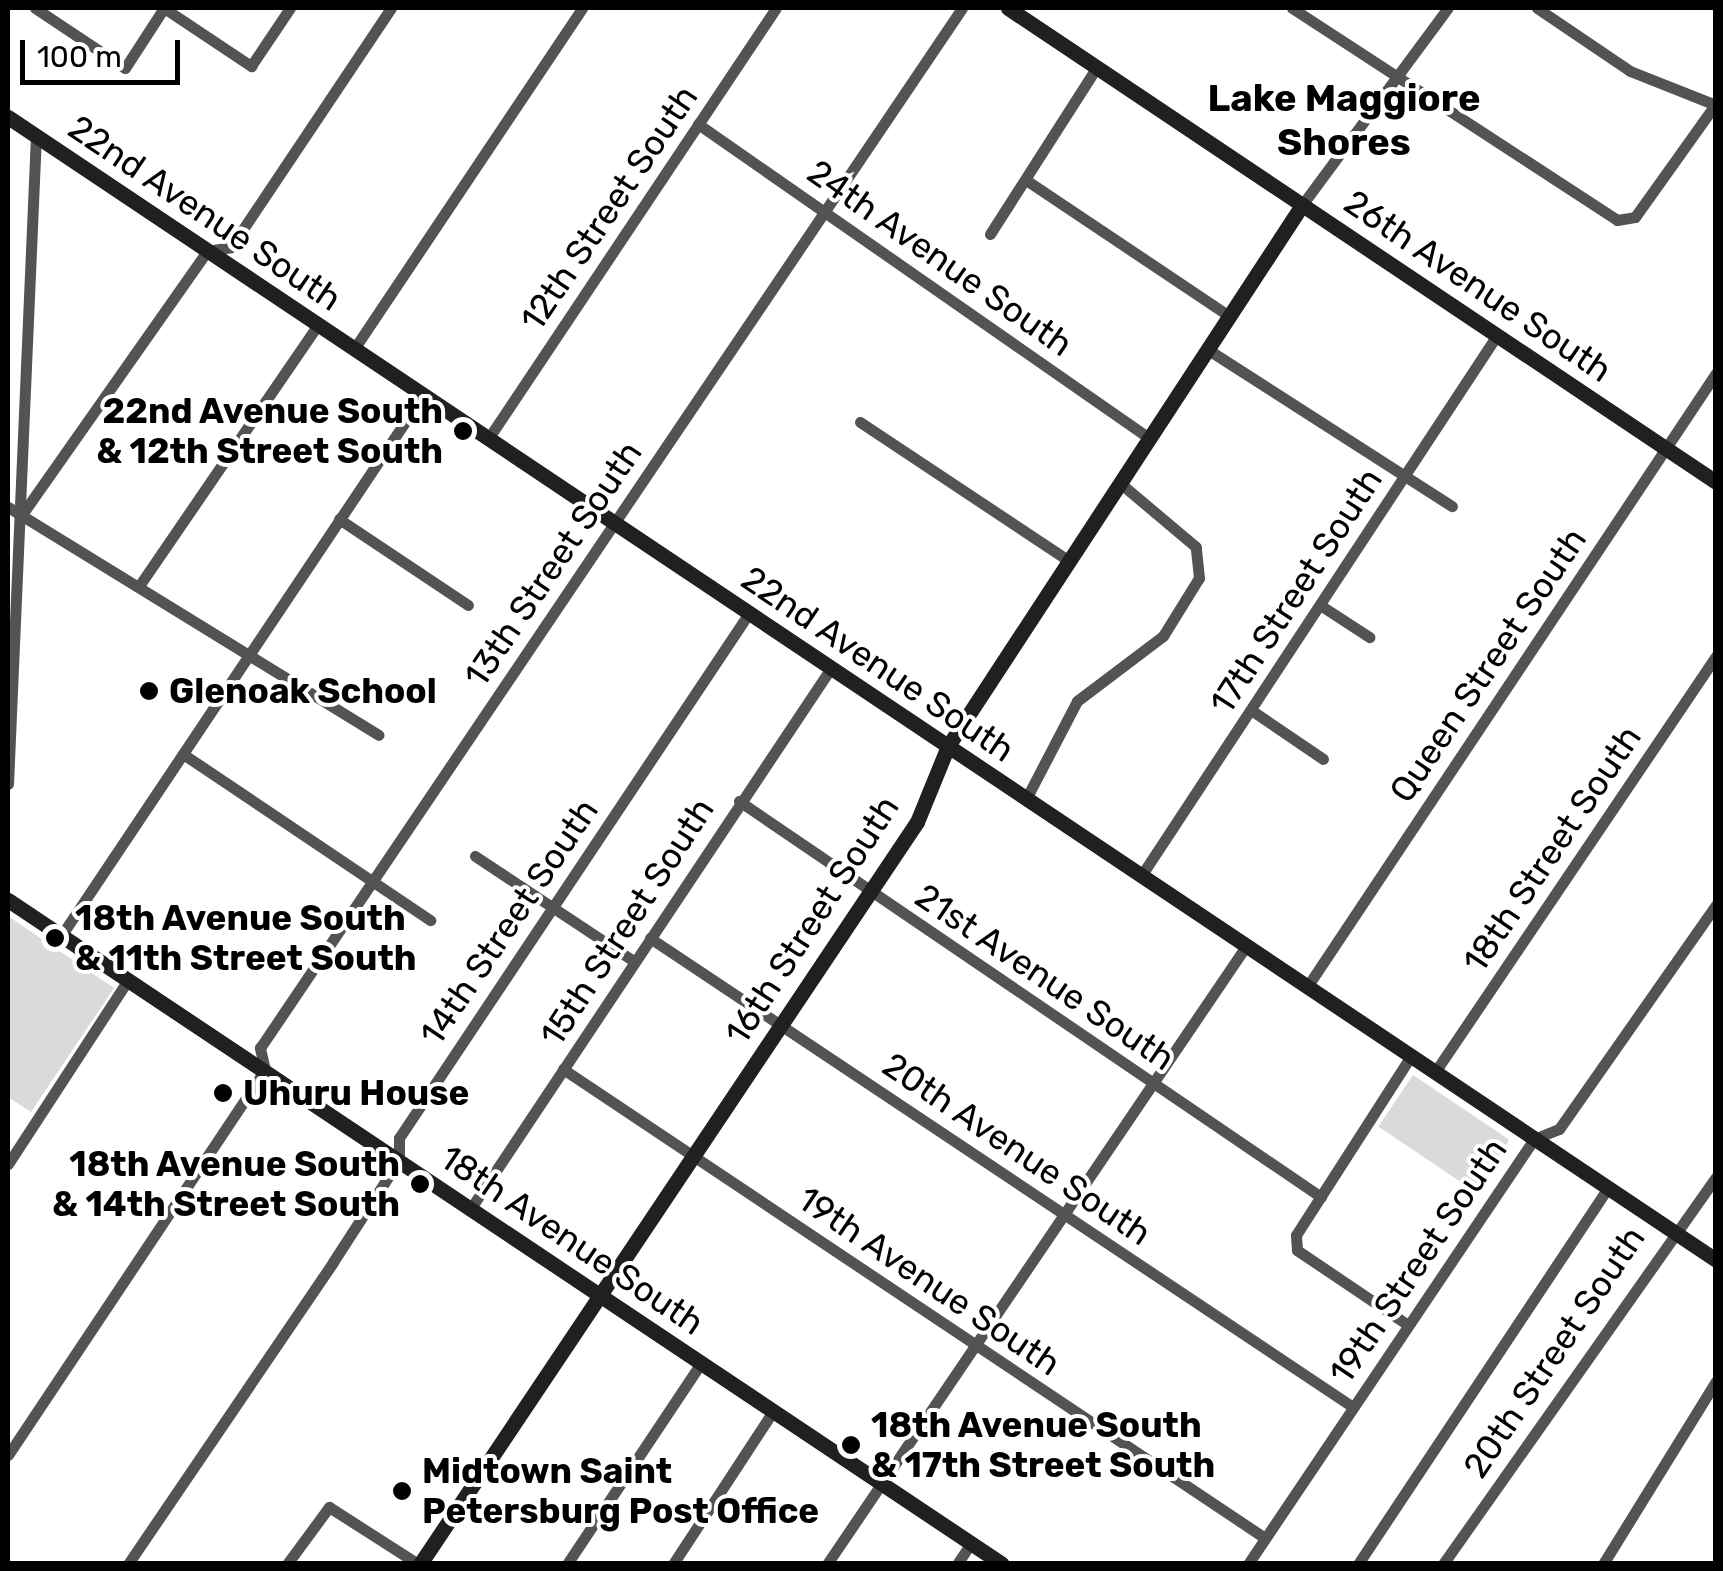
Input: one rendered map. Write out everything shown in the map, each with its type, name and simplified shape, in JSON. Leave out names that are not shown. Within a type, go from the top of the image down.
[{"type":"street","points":[[35,8],[125,68],[164,8],[251,66],[290,8]]},
{"type":"street","points":[[24,513],[207,250],[231,247],[391,8]]},
{"type":"street","points":[[354,349],[582,8]]},
{"type":"street","name":"12th Street South","points":[[488,439],[776,8]]},
{"type":"street","name":"13th Street South","points":[[8,1455],[265,1070],[260,1048],[962,8]]},
{"type":"street","name":"26th Avenue South","points":[[1008,8],[1716,482]]},
{"type":"street","points":[[1292,8],[1608,216],[1636,217],[1716,105],[1630,71],[1537,8]]},
{"type":"street","name":"16th Street South","points":[[419,1564],[918,822],[948,746],[1302,204],[1398,81],[1448,8]]},
{"type":"street","points":[[990,234],[1097,67]]},
{"type":"street","name":"22nd Avenue South","points":[[8,117],[1716,1260]]},
{"type":"street","name":"24th Avenue South","points":[[698,124],[1150,438]]},
{"type":"street","points":[[9,782],[24,513],[36,136]]},
{"type":"street","points":[[1026,180],[1229,316]]},
{"type":"street","points":[[139,586],[318,325]]},
{"type":"street","name":"17th Street South","points":[[1142,876],[1497,335]]},
{"type":"street","points":[[1208,349],[1452,506]]},
{"type":"street","name":"Queen Street South","points":[[1307,987],[1716,373]]},
{"type":"street","points":[[61,936],[423,395]]},
{"type":"street","points":[[860,422],[1069,561]]},
{"type":"street","points":[[1026,799],[1076,701],[1163,636],[1200,578],[1196,546],[1120,483]]},
{"type":"street","points":[[8,506],[253,651],[379,734]]},
{"type":"street","points":[[339,519],[468,605]]},
{"type":"street","points":[[1320,605],[1369,638]]},
{"type":"street","name":"14th Street South","points":[[128,1564],[399,1160],[398,1138],[748,613]]},
{"type":"street","name":"18th Street South","points":[[1434,1072],[1716,656]]},
{"type":"street","name":"15th Street South","points":[[471,1208],[632,960],[831,668]]},
{"type":"street","points":[[1251,710],[1323,759]]},
{"type":"street","points":[[183,754],[430,920]]},
{"type":"street","name":"21st Avenue South","points":[[740,801],[1321,1197]]},
{"type":"street","points":[[474,856],[632,960]]},
{"type":"street","name":"18th Avenue South","points":[[8,900],[1002,1564]]},
{"type":"street","name":"19th Street South","points":[[1248,1564],[1534,1139],[1559,1129],[1716,905]]},
{"type":"street","name":"20th Avenue South","points":[[650,938],[1354,1407]]},
{"type":"street","points":[[827,1564],[1246,946]]},
{"type":"street","points":[[8,1164],[128,980]]},
{"type":"street","points":[[1408,1325],[1297,1250],[1296,1235],[1411,1056]]},
{"type":"street","name":"19th Avenue South","points":[[563,1069],[1265,1538]]},
{"type":"street","name":"20th Street South","points":[[1444,1564],[1670,1230],[1716,1177]]},
{"type":"street","points":[[1358,1564],[1608,1188]]},
{"type":"street","points":[[567,1564],[701,1363]]},
{"type":"street","points":[[1603,1564],[1716,1381]]},
{"type":"street","points":[[673,1564],[773,1411]]},
{"type":"street","points":[[287,1564],[321,1512],[332,1508],[419,1564]]},
{"type":"street","points":[[958,1564],[972,1543]]},
{"type":"shaded area","points":[[8,916],[114,988],[31,1112],[8,1097]]},
{"type":"shaded area","points":[[1413,1075],[1509,1140],[1474,1191],[1378,1126]]},
{"type":"place","name":"22nd Avenue South & 12th Street South","points":[[463,431]]},
{"type":"place","name":"Glenoak School","points":[[149,691]]},
{"type":"place","name":"18th Avenue South & 11th Street South","points":[[55,938]]},
{"type":"place","name":"Uhuru House","points":[[223,1093]]},
{"type":"place","name":"18th Avenue South & 14th Street South","points":[[420,1184]]},
{"type":"place","name":"18th Avenue South & 17th Street South","points":[[851,1445]]},
{"type":"place","name":"Midtown Saint Petersburg Post Office","points":[[402,1491]]},
{"type":"district","name":"Lake Maggiore Shores","points":[[1344,120]]}]
